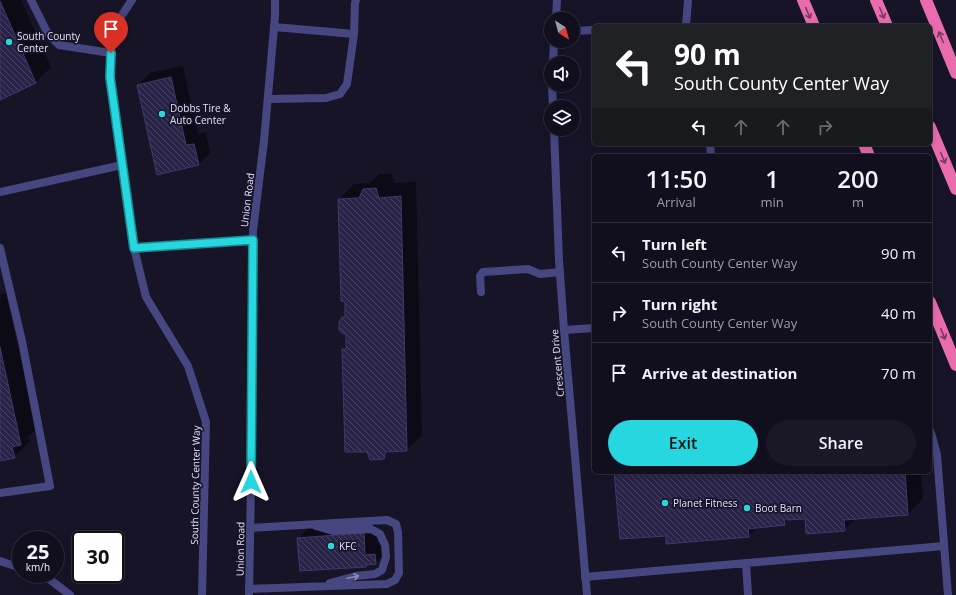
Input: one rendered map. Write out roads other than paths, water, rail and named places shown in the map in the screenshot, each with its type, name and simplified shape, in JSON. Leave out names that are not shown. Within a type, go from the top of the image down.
[{"type":"highway","points":[[803,0],[813,24]]},
{"type":"highway","points":[[876,0],[886,24]]},
{"type":"highway","points":[[926,0],[956,73]]},
{"type":"highway","points":[[932,133],[956,189]]},
{"type":"highway","points":[[932,307],[956,365]]},
{"type":"street","points":[[31,0],[48,34],[59,45],[111,53]]},
{"type":"street","name":"South County Center Way","points":[[132,0],[122,15],[111,41],[110,77],[134,248],[146,297],[188,366],[206,422],[202,595]]},
{"type":"street","name":"Union Road","points":[[249,592],[253,230],[264,141],[275,0]]},
{"type":"street","points":[[268,99],[326,98],[340,94],[347,84],[354,34],[356,0]]},
{"type":"street","points":[[556,12],[557,0]]},
{"type":"street","points":[[686,24],[688,0]]},
{"type":"street","points":[[274,27],[354,34]]},
{"type":"street","points":[[580,31],[592,30]]},
{"type":"street","name":"Crescent Drive","points":[[554,136],[564,330],[587,595]]},
{"type":"street","points":[[0,192],[122,165]]},
{"type":"street","points":[[134,248],[253,240]]},
{"type":"street","points":[[0,248],[22,341],[50,486],[0,493]]},
{"type":"street","points":[[481,292],[480,276],[483,272],[528,269],[540,274],[560,272]]},
{"type":"street","points":[[564,330],[592,328]]},
{"type":"street","points":[[932,436],[936,455],[948,595]]},
{"type":"street","points":[[249,592],[387,584],[395,580],[399,573],[398,532],[396,524],[386,520],[250,528]]},
{"type":"street","points":[[311,524],[333,531],[371,529],[380,534],[385,545],[386,557],[382,570],[375,574],[356,576],[315,587]]},
{"type":"street","points":[[585,577],[944,546]]},
{"type":"street","points":[[0,561],[12,565]]},
{"type":"street","points":[[746,563],[748,595]]},
{"type":"street","points":[[54,583],[70,595]]},
{"type":"place","name":"South County Center","points":[[9,42]]},
{"type":"place","name":"Dobbs Tire & Auto Center","points":[[162,114]]},
{"type":"place","name":"Planet Fitness","points":[[665,503]]},
{"type":"place","name":"Boot Barn","points":[[747,508]]},
{"type":"place","name":"KFC","points":[[331,546]]}]
